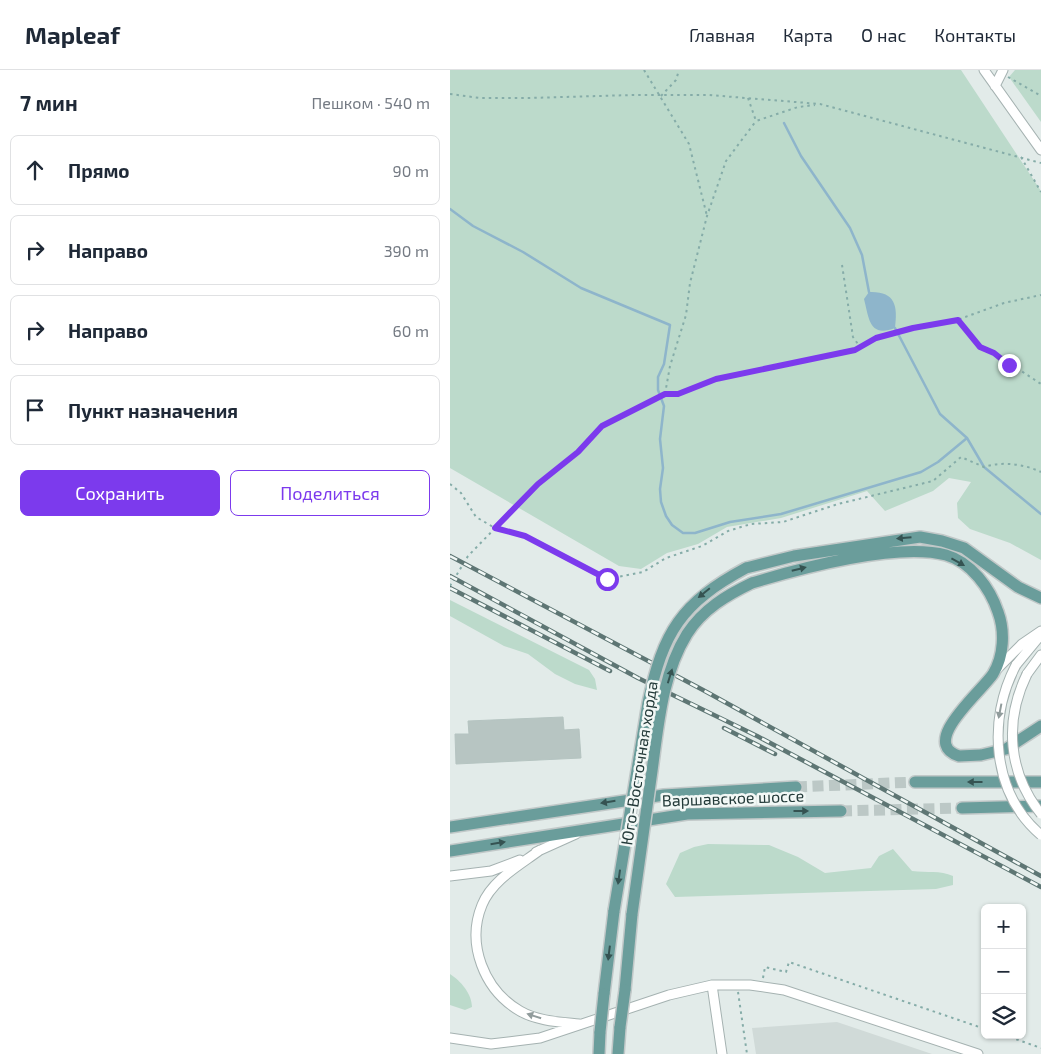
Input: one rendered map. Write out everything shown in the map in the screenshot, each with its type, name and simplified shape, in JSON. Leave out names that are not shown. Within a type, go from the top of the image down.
[{"type":"main road","name":"Юго-Восточная хорда","points":[[599,1054],[614,911],[655,669],[664,645],[676,623],[695,601],[716,584],[746,568],[794,556],[920,537],[964,548],[1018,587],[1041,598]]},
{"type":"main road","name":"Юго-Восточная хорда","points":[[618,1054],[632,914],[663,701],[676,657],[688,633],[705,613],[726,596],[752,582],[821,564],[906,552],[947,556],[962,562],[975,573],[991,593],[1003,637],[1000,654],[993,674]]},
{"type":"main road","points":[[993,674],[949,727],[945,739],[948,750],[959,756],[995,752],[1015,744],[1041,726]]},
{"type":"main road","points":[[916,782],[1040,781]]},
{"type":"main road","name":"Варшавское шоссе","points":[[450,827],[664,795],[796,787]]},
{"type":"main road","points":[[962,808],[1041,806]]},
{"type":"main road","name":"Варшавское шоссе","points":[[450,851],[687,814],[841,811]]},
{"type":"street","points":[[984,70],[1041,150]]},
{"type":"street","points":[[995,86],[1003,71]]},
{"type":"street","points":[[993,674],[1022,644],[1041,631]]},
{"type":"street","points":[[1041,635],[1016,666],[1010,678],[1000,708],[998,751],[1003,774],[1013,798],[1029,822],[1041,835]]},
{"type":"street","points":[[1041,655],[1027,674],[1014,711],[1012,749],[1021,781],[1041,814]]},
{"type":"street","points":[[1030,732],[1041,720]]},
{"type":"street","points":[[450,876],[491,871],[588,828]]},
{"type":"street","points":[[540,850],[507,874],[482,904],[478,924],[477,945],[480,965],[488,981],[504,999],[520,1011],[538,1018],[582,1024]]},
{"type":"street","points":[[712,985],[722,1054]]},
{"type":"street","points":[[450,1038],[491,1044],[540,1038],[669,995],[712,985],[737,985],[784,990],[978,1054]]},
{"type":"path","points":[[644,70],[689,144],[707,216]]},
{"type":"path","points":[[661,96],[676,80],[679,70]]},
{"type":"path","points":[[1003,71],[1041,96]]},
{"type":"path","points":[[450,94],[480,98],[661,96],[748,98],[820,104],[1041,163]]},
{"type":"path","points":[[748,98],[756,121]]},
{"type":"path","points":[[665,394],[670,366],[686,315],[690,283],[707,216],[726,162],[756,121],[798,107],[820,104]]},
{"type":"path","points":[[1021,157],[1041,192]]},
{"type":"path","points":[[842,265],[853,337],[860,347]]},
{"type":"path","points":[[450,586],[468,556],[538,484],[578,452],[602,426],[665,394],[678,394],[716,379],[860,347],[876,338],[905,330],[958,320],[1004,303],[1041,295]]},
{"type":"path","points":[[958,320],[980,347],[1041,384]]},
{"type":"path","points":[[450,484],[461,492],[476,517],[495,528],[525,536],[607,579],[643,572],[666,558],[702,546],[728,531],[751,524],[783,522],[838,504],[933,481],[961,456],[984,467],[997,463],[1031,467],[1041,472]]},
{"type":"path","points":[[761,987],[765,967],[786,972],[789,962],[981,1028]]},
{"type":"path","points":[[737,985],[747,1054]]},
{"type":"path","points":[[1015,1039],[1041,1048]]},
{"type":"shaded area","points":[[837,1022],[932,1054],[756,1054],[752,1028]]},
{"type":"green space","points":[[450,70],[961,70],[1041,191],[1041,560],[1010,543],[970,529],[958,518],[957,503],[971,482],[949,478],[933,491],[885,511],[867,491],[781,518],[727,527],[698,544],[667,553],[641,569],[619,566],[450,468]]},
{"type":"green space","points":[[1015,70],[1041,70],[1041,122],[1009,77]]},
{"type":"green space","points":[[450,600],[589,670],[595,679],[597,690],[575,684],[555,674],[528,654],[504,646],[450,616]]},
{"type":"green space","points":[[708,844],[769,845],[798,857],[825,873],[871,868],[879,856],[893,849],[912,871],[948,874],[953,876],[953,885],[936,889],[675,897],[666,884],[680,853]]},
{"type":"green space","points":[[450,974],[465,988],[472,1002],[472,1007],[465,1010],[450,1005]]},
{"type":"water","points":[[869,292],[884,294],[893,301],[896,313],[895,328],[880,330],[872,324],[864,299]]},
{"type":"building","points":[[563,717],[564,730],[579,729],[581,758],[456,764],[455,734],[469,734],[468,721]]},
{"type":"waterway","points":[[784,123],[801,156],[850,228],[862,255],[869,292]]},
{"type":"waterway","points":[[450,209],[473,226],[523,252],[581,288],[670,325],[664,364],[658,377],[658,390],[664,406],[660,439],[663,468],[660,489],[661,502],[666,516],[672,525],[683,533],[695,533],[730,522],[781,514],[921,472],[938,462],[967,438]]},
{"type":"waterway","points":[[895,328],[940,414],[967,438],[984,467],[1041,514]]},
{"type":"tunnel","points":[[796,787],[915,782]]},
{"type":"tunnel","points":[[841,811],[962,808]]},
{"type":"railway","points":[[450,556],[703,690],[1041,876]]},
{"type":"railway","points":[[450,576],[638,678],[757,736],[1041,887]]},
{"type":"railway","points":[[450,588],[610,671]]},
{"type":"railway","points":[[724,728],[775,754]]},
{"type":"route","points":[[607,579],[591,573],[525,536],[495,528],[538,484],[578,452],[602,426],[665,394],[678,394],[716,379],[855,350],[876,338],[945,321],[958,320],[980,347],[994,353],[1009,365]]}]
